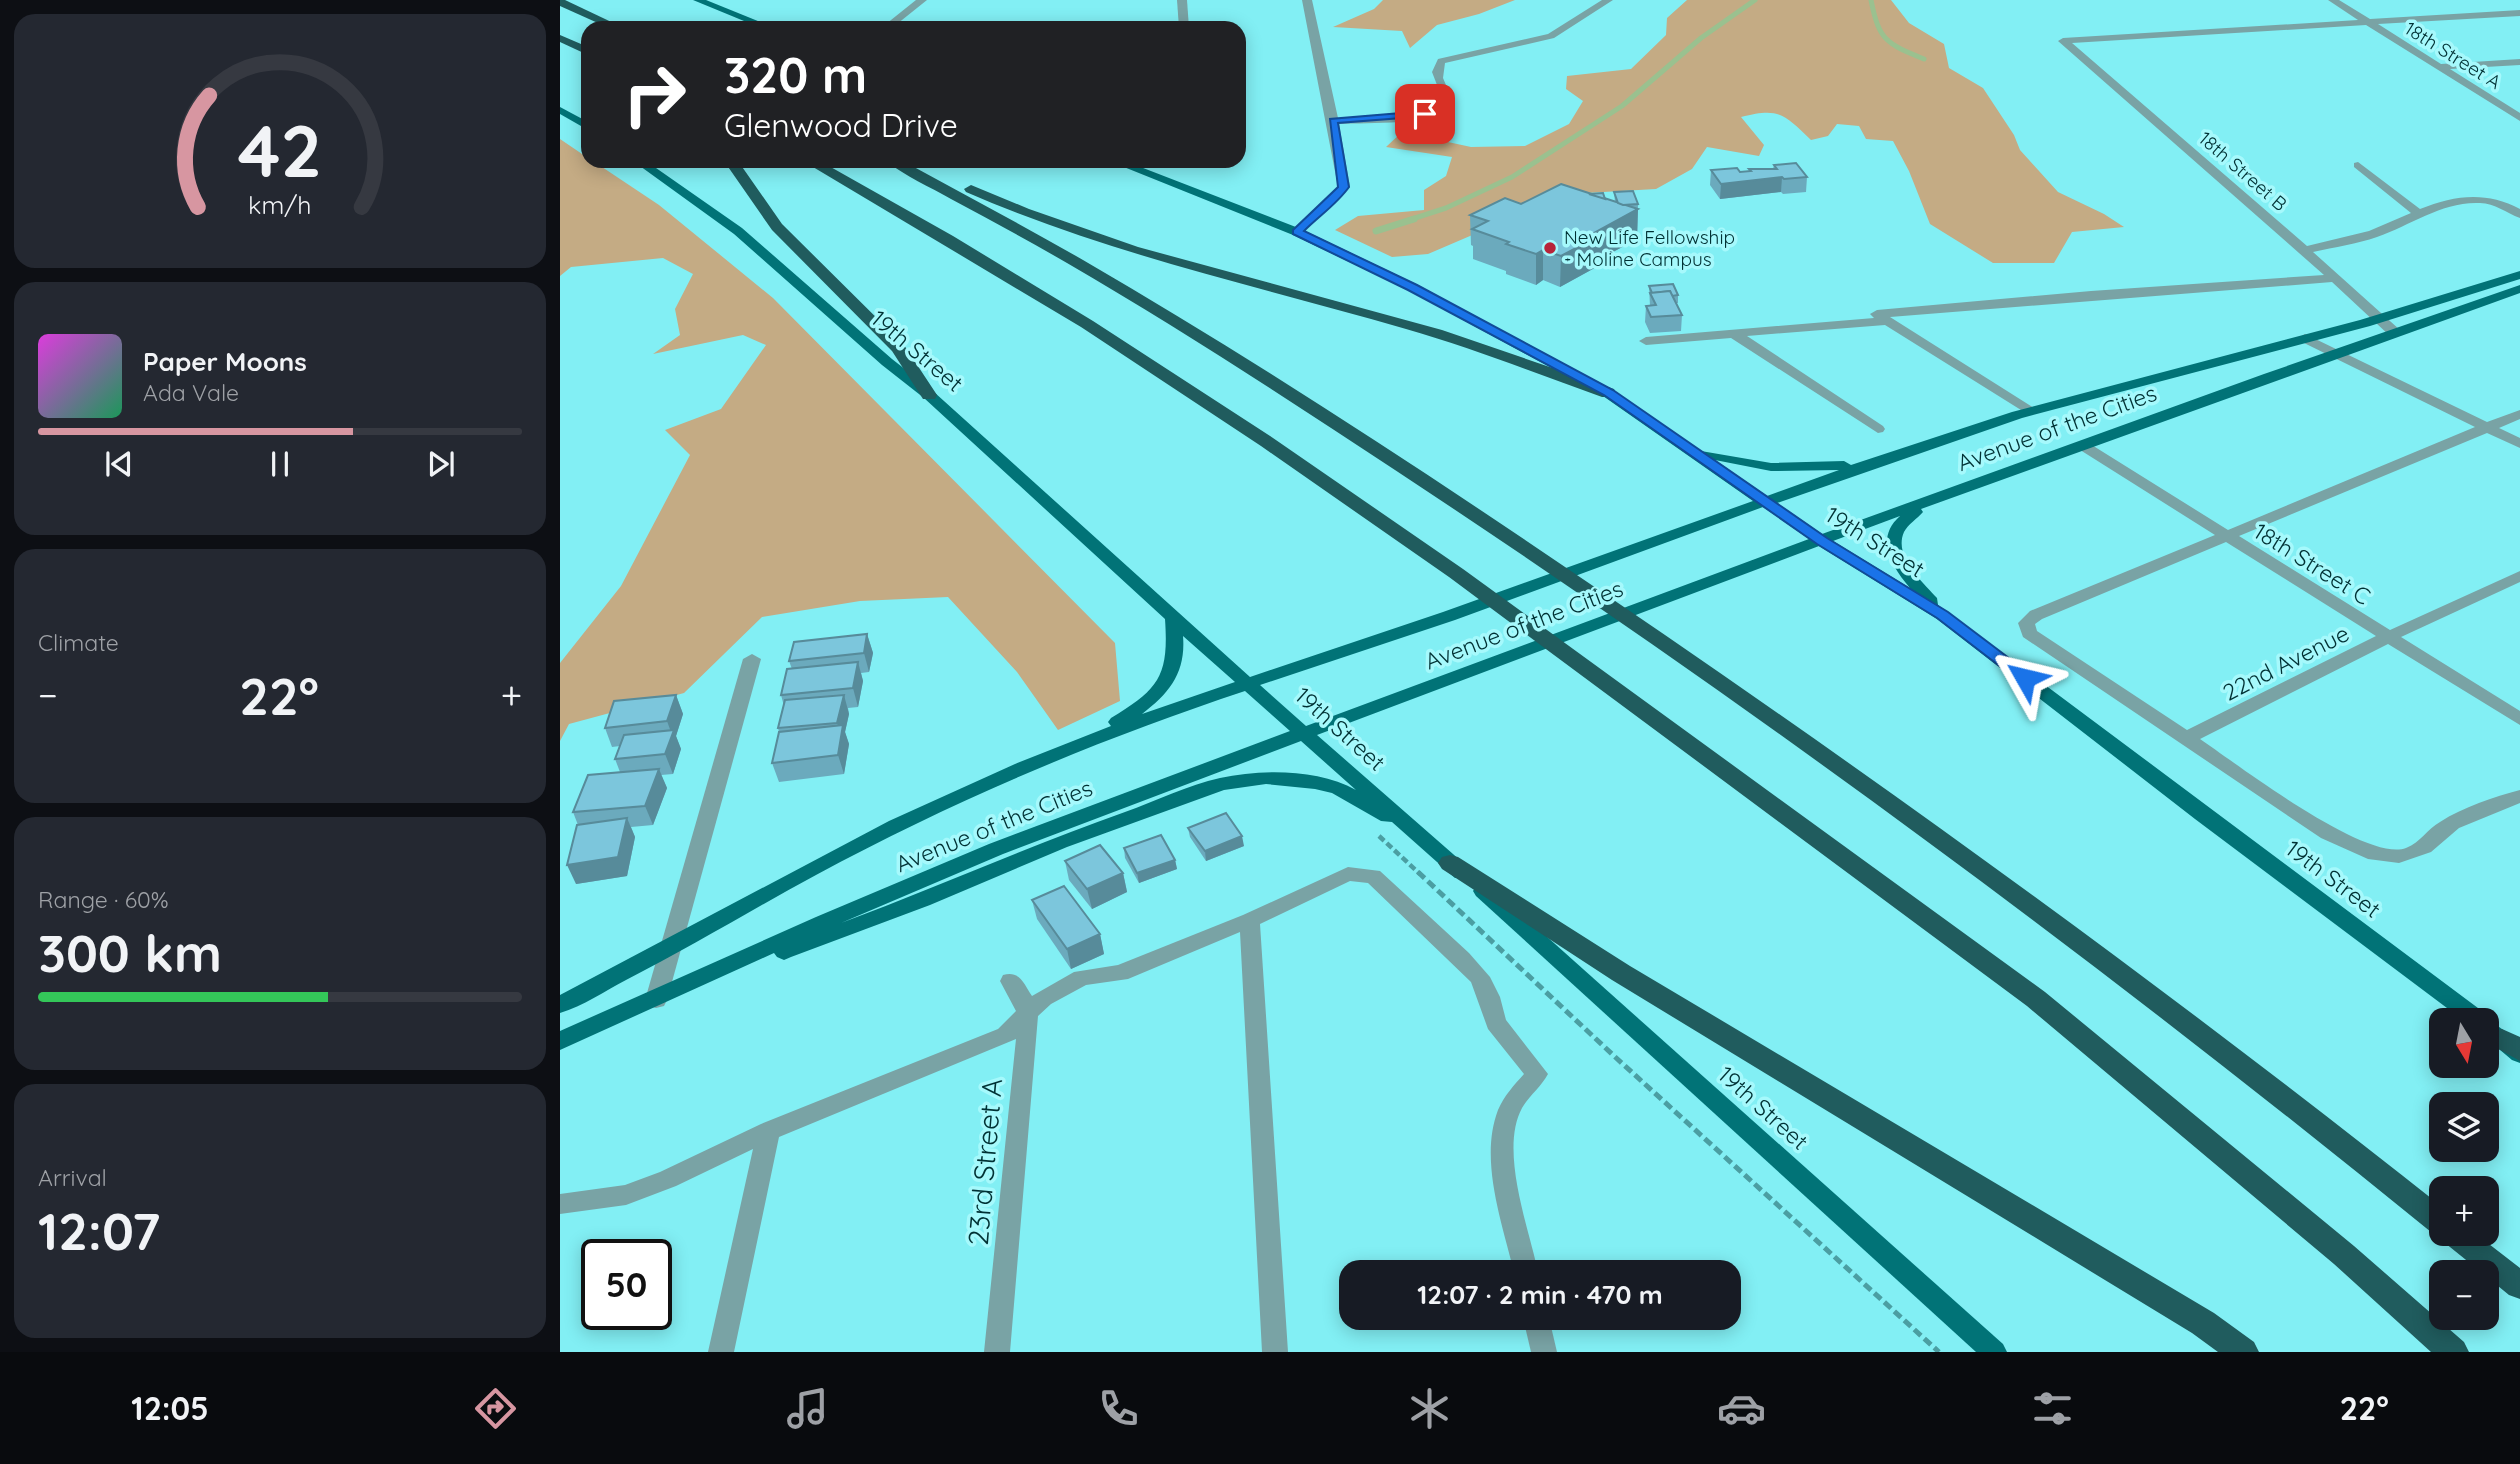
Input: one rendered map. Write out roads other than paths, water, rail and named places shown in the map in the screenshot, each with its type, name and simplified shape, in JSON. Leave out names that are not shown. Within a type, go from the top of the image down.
[{"type":"highway","points":[[560,2],[602,21]]},
{"type":"highway","points":[[560,38],[581,48]]},
{"type":"highway","points":[[736,168],[777,227],[898,348],[929,395]]},
{"type":"highway","points":[[822,168],[948,239],[1087,324],[1267,442],[1456,573],[2036,999],[2344,1255],[2453,1352]]},
{"type":"highway","points":[[906,168],[1103,278],[1327,417],[1520,543],[1824,754],[2036,908],[2263,1081],[2429,1213]]},
{"type":"highway","points":[[920,168],[1073,229],[1485,348],[1608,393]]},
{"type":"highway","points":[[1450,863],[1621,973],[2203,1323],[2243,1352]]},
{"type":"highway","points":[[2470,1246],[2520,1286]]},
{"type":"main road","points":[[698,0],[751,21]]},
{"type":"main road","points":[[560,110],[581,123]]},
{"type":"main road","name":"19th Street","points":[[649,168],[738,231],[887,362],[929,395],[1173,618],[1602,996],[1994,1352]]},
{"type":"main road","name":"19th Street","points":[[1133,168],[1297,232],[1412,287],[1608,393],[1822,541],[1943,615],[2202,814],[2462,1008]]},
{"type":"main road","name":"Avenue of the Cities","points":[[560,1005],[896,826],[1022,768],[1169,710],[1449,616],[1876,461],[2029,411],[2378,319],[2520,275]]},
{"type":"main road","name":"Avenue of the Cities","points":[[560,1041],[656,1000],[823,922],[996,849],[1669,595],[2335,353],[2520,289]]},
{"type":"main road","points":[[1693,451],[1756,465],[1790,468],[1876,461]]},
{"type":"main road","points":[[1938,498],[1902,521],[1893,550],[1899,563],[1943,615]]},
{"type":"main road","points":[[1064,752],[1129,715],[1163,684],[1172,672],[1175,658],[1173,618]]},
{"type":"main road","points":[[656,1000],[923,900],[1060,842],[1221,784],[1266,778],[1338,788],[1417,832]]},
{"type":"street","points":[[895,21],[922,0]]},
{"type":"street","points":[[1182,0],[1184,21]]},
{"type":"street","points":[[1297,232],[1317,211],[1337,197],[1344,187],[1307,0]]},
{"type":"street","points":[[1333,121],[1444,110],[1449,104],[1437,75],[1437,67],[1441,61],[1552,36],[1608,0]]},
{"type":"street","name":"18th Street A","points":[[2333,0],[2519,117]]},
{"type":"street","points":[[2368,23],[2520,13]]},
{"type":"street","name":"18th Street B","points":[[2368,23],[2063,41],[2304,250],[2395,333]]},
{"type":"street","points":[[2440,67],[2520,62]]},
{"type":"street","points":[[2358,165],[2419,214]]},
{"type":"street","points":[[2304,250],[2371,234],[2419,214],[2472,197],[2500,201],[2520,214]]},
{"type":"street","points":[[1646,341],[2091,295],[2335,278]]},
{"type":"street","points":[[1880,317],[2029,411]]},
{"type":"street","points":[[1734,334],[1878,429]]},
{"type":"street","points":[[2305,338],[2520,444]]},
{"type":"street","points":[[2520,414],[2223,535],[2036,615],[2026,623],[2029,633],[2328,833],[2364,852],[2383,857],[2410,855],[2427,845],[2444,828],[2520,796]]},
{"type":"street","name":"18th Street C","points":[[2082,446],[2520,719]]},
{"type":"street","name":"22nd Avenue","points":[[2187,738],[2388,637],[2520,576]]},
{"type":"street","points":[[656,1000],[752,659]]},
{"type":"street","points":[[560,1204],[626,1195],[668,1179],[769,1131],[1006,1035],[1044,998],[1082,978],[1121,973],[1250,920],[1348,874],[1373,876],[1462,958],[1479,977],[1489,998],[1496,1023],[1537,1074],[1510,1109],[1505,1138],[1504,1169],[1523,1260]]},
{"type":"street","points":[[1250,920],[1275,1352]]},
{"type":"street","name":"23rd Street A","points":[[997,1352],[1027,1016],[1027,1006],[1011,981]]},
{"type":"street","points":[[722,1352],[769,1131]]},
{"type":"street","points":[[1539,1330],[1544,1352]]},
{"type":"waterway","points":[[1409,220],[1446,208],[1512,177],[1622,106],[1701,38],[1755,0]]},
{"type":"waterway","points":[[1871,0],[1877,24],[1887,39],[1893,45],[1924,59]]},
{"type":"waterway","points":[[1376,231],[1414,219]]},
{"type":"place","name":"New Life Fellowship - Moline Campus","points":[[1550,248]]}]
